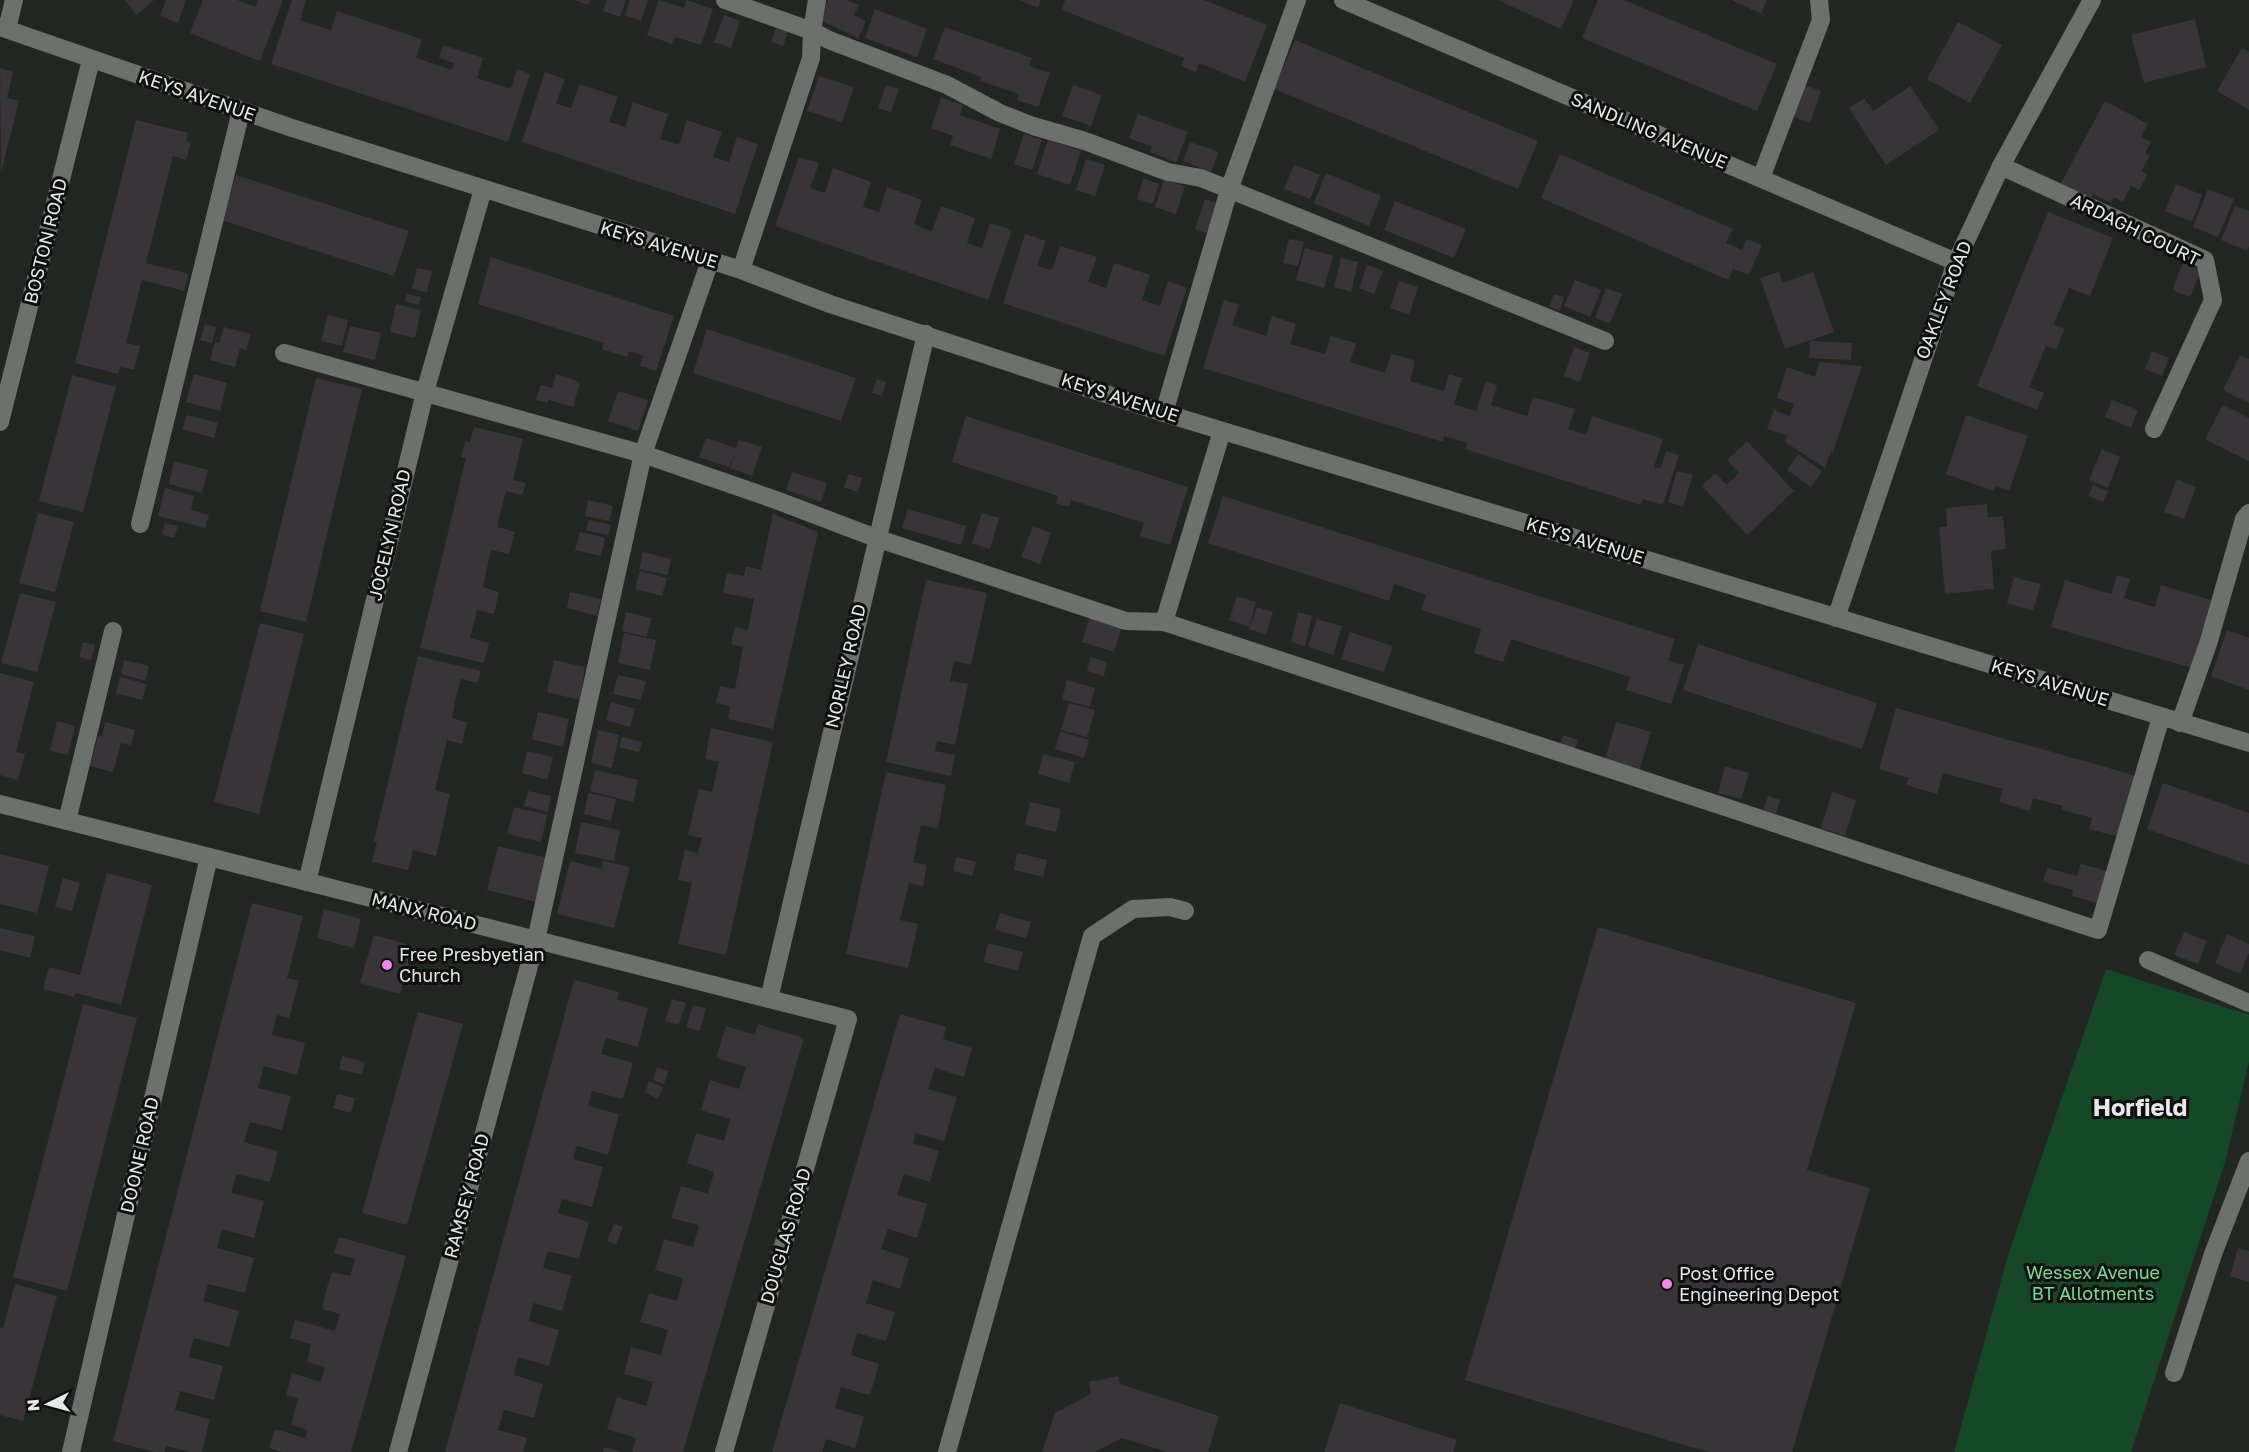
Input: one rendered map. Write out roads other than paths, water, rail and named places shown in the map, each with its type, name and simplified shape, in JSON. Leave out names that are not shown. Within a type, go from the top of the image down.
[{"type":"street","points":[[3,28],[14,0]]},
{"type":"street","points":[[725,0],[812,31],[829,40],[947,85],[1000,113],[1033,126],[1084,141],[1168,172],[1201,178],[1605,341]]},
{"type":"street","points":[[741,270],[812,58],[812,31],[817,0]]},
{"type":"street","points":[[1164,413],[1228,190],[1298,0]]},
{"type":"street","name":"SANDLING AVENUE","points":[[1343,0],[1956,262]]},
{"type":"street","points":[[1761,178],[1821,20],[1819,0]]},
{"type":"street","name":"OAKLEY ROAD","points":[[1836,618],[1956,262],[2001,166],[2092,0]]},
{"type":"street","name":"KEYS AVENUE","points":[[3,28],[241,111],[741,270],[830,304],[1164,413],[2249,743]]},
{"type":"street","name":"BOSTON ROAD","points":[[0,422],[91,60]]},
{"type":"street","points":[[140,524],[241,111]]},
{"type":"street","name":"ARDAGH COURT","points":[[2001,166],[2205,260],[2214,300],[2154,429]]},
{"type":"street","name":"JOCELYN ROAD","points":[[307,882],[424,392],[483,189]]},
{"type":"street","name":"RAMSEY ROAD","points":[[398,1452],[536,940],[643,454],[710,261]]},
{"type":"street","name":"NORLEY ROAD","points":[[769,999],[926,334]]},
{"type":"street","points":[[284,353],[643,454],[776,500],[876,538],[1126,621],[1164,622],[2098,930],[2161,717]]},
{"type":"street","points":[[1164,622],[1222,431]]},
{"type":"street","points":[[2180,723],[2208,644],[2244,519],[2249,513]]},
{"type":"street","points":[[67,821],[113,631]]},
{"type":"street","name":"MANX ROAD","points":[[0,804],[848,1019]]},
{"type":"street","name":"DOONE ROAD","points":[[71,1452],[209,857]]},
{"type":"street","points":[[947,1452],[1092,936],[1133,909],[1170,907],[1185,911]]},
{"type":"street","points":[[2148,960],[2249,1003]]},
{"type":"street","name":"DOUGLAS ROAD","points":[[724,1452],[848,1019]]},
{"type":"street","points":[[2174,1373],[2213,1254],[2249,1161]]},
{"type":"place","name":"Free Presbyetian Church","points":[[387,965]]},
{"type":"place","name":"Post Office Engineering Depot","points":[[1667,1284]]},
{"type":"district","name":"Horfield","points":[[2140,1108]]},
{"type":"park label","name":"Wessex Avenue BT Allotments","points":[[2093,1283]]}]
